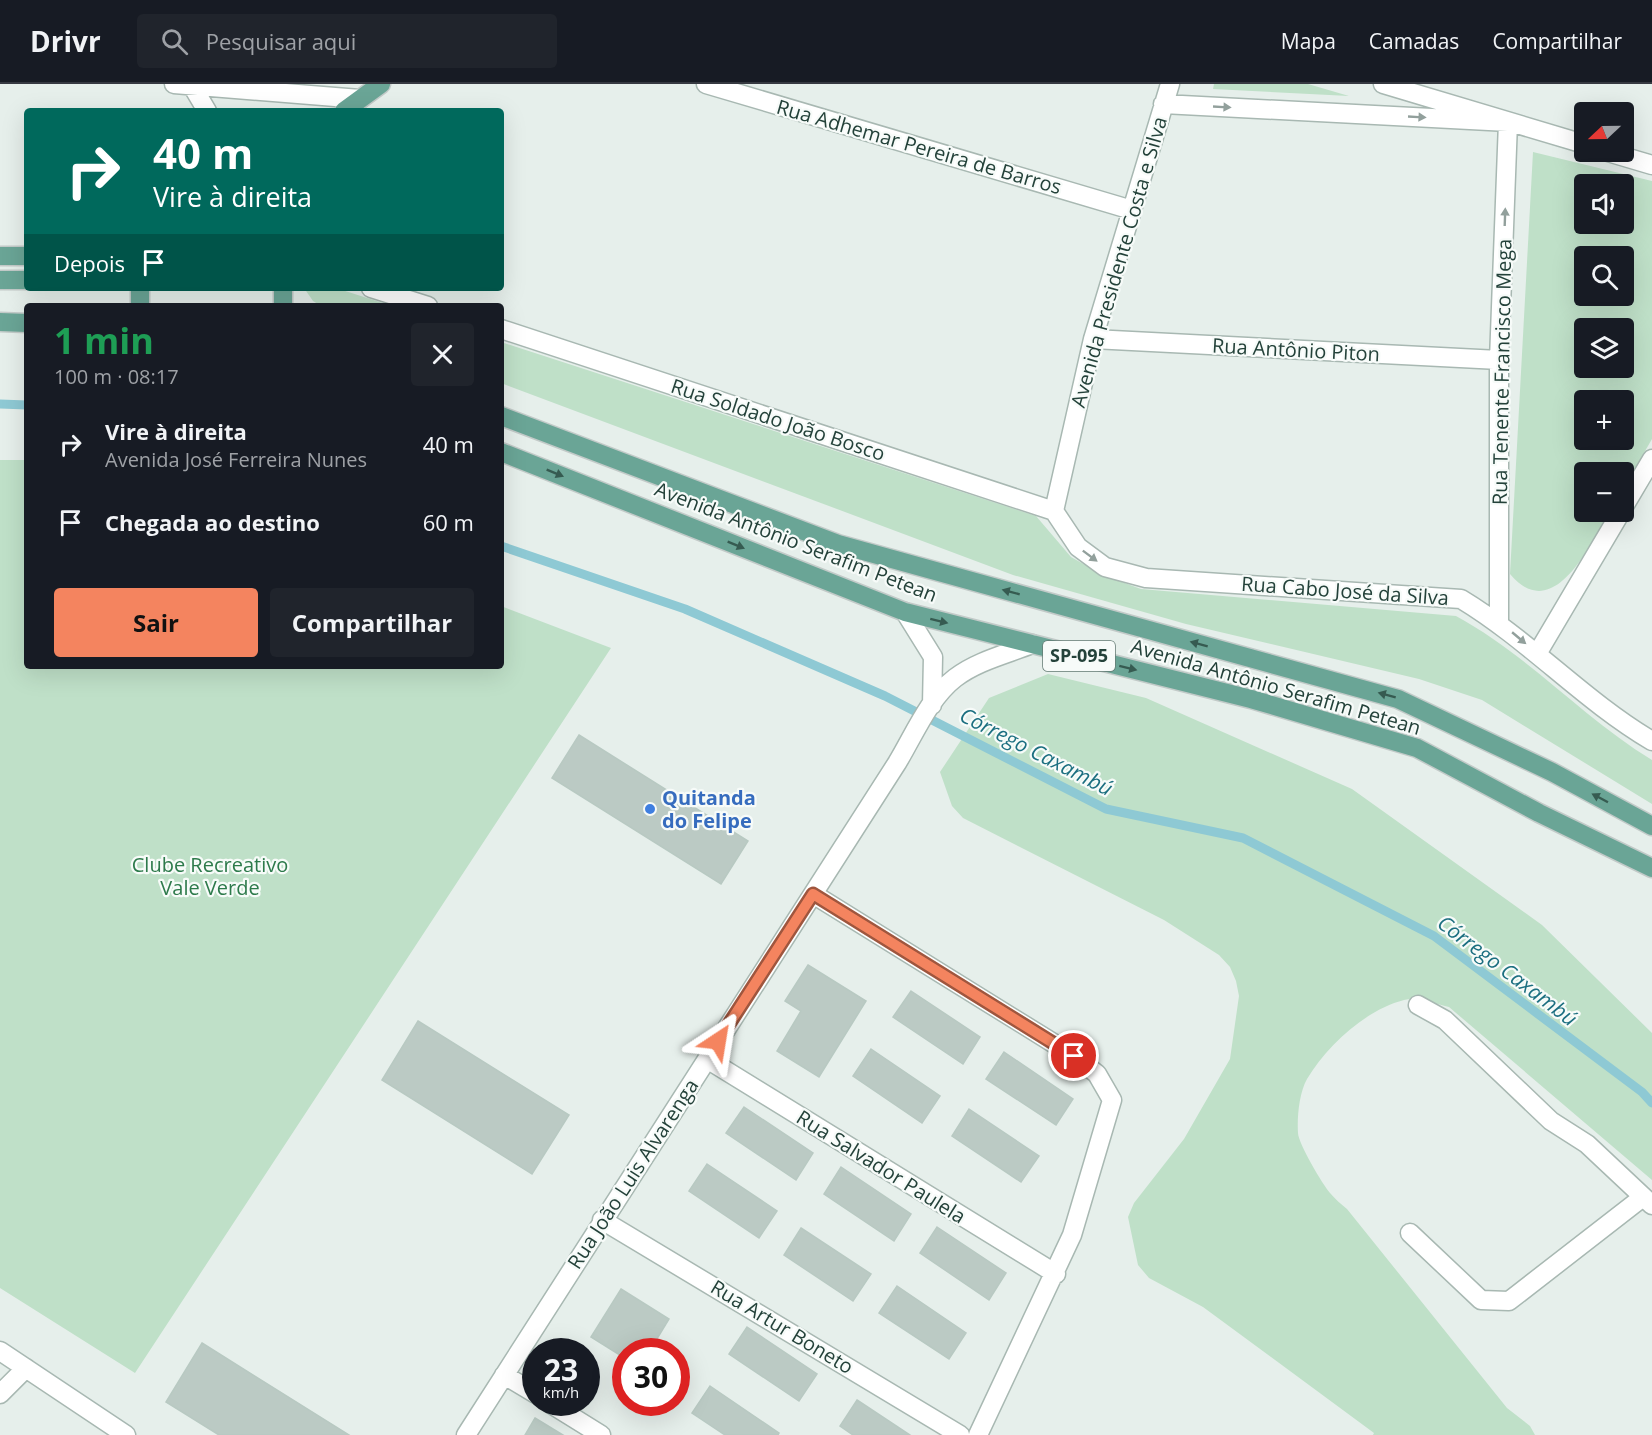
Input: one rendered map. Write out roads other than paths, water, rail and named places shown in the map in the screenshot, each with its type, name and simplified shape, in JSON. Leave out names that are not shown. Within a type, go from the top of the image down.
[{"type":"main road","points":[[348,108],[381,84]]},
{"type":"main road","points":[[0,256],[24,256]]},
{"type":"main road","points":[[0,280],[24,280]]},
{"type":"main road","points":[[0,322],[24,323]]},
{"type":"main road","name":"Avenida Antônio Serafim Petean","points":[[504,417],[838,544],[1398,699],[1552,772],[1652,826]]},
{"type":"main road","name":"Avenida Antônio Serafim Petean","points":[[504,453],[905,612],[1251,699],[1417,748],[1539,813],[1652,868]]},
{"type":"street","points":[[174,84],[360,99]]},
{"type":"street","points":[[190,84],[205,108]]},
{"type":"street","name":"Rua Adhemar Pereira de Barros","points":[[706,84],[1132,210]]},
{"type":"street","name":"Avenida Presidente Costa e Silva","points":[[1054,510],[1093,339],[1170,84]]},
{"type":"street","points":[[1383,84],[1574,141]]},
{"type":"street","points":[[1163,104],[1508,122]]},
{"type":"street","name":"Rua Tenente Francisco Mega","points":[[1499,622],[1499,360],[1508,122]]},
{"type":"street","points":[[1634,160],[1652,165]]},
{"type":"street","points":[[380,291],[418,303]]},
{"type":"street","name":"Rua Soldado João Bosco","points":[[504,330],[1054,510]]},
{"type":"street","name":"Rua Antônio Piton","points":[[1093,339],[1499,360]]},
{"type":"street","points":[[1634,490],[1652,459]]},
{"type":"street","name":"Rua Cabo José da Silva","points":[[1054,510],[1078,547],[1105,567],[1146,578],[1461,599],[1499,622],[1627,726],[1652,741]]},
{"type":"street","points":[[1537,654],[1615,522]]},
{"type":"street","points":[[905,612],[933,657],[930,708]]},
{"type":"street","name":"Rua João Luis Alvarenga","points":[[466,1435],[930,708],[954,678],[980,663],[1032,645]]},
{"type":"street","points":[[813,894],[1074,1056],[1097,1074],[1112,1100],[1072,1235],[1056,1275],[978,1435]]},
{"type":"street","points":[[1410,1233],[1481,1300],[1509,1301],[1647,1201],[1587,1144],[1551,1121],[1445,1020],[1418,1005]]},
{"type":"street","name":"Rua Salvador Paulela","points":[[707,1059],[1056,1275]]},
{"type":"street","name":"Rua Artur Boneto","points":[[603,1220],[960,1435]]},
{"type":"street","points":[[0,1351],[126,1435]]},
{"type":"street","points":[[0,1394],[26,1368]]},
{"type":"street","points":[[504,1375],[522,1386]]},
{"type":"street","points":[[570,1416],[601,1435]]},
{"type":"waterway","name":"Córrego Caxambú","points":[[0,404],[24,405]]},
{"type":"waterway","name":"Córrego Caxambú","points":[[504,547],[685,609],[885,696],[1106,809],[1243,838],[1434,936],[1642,1092],[1652,1103]]},
{"type":"place","name":"Quitanda do Felipe","points":[[650,809]]},
{"type":"park label","name":"Clube Recreativo Vale Verde","points":[[210,876]]}]
